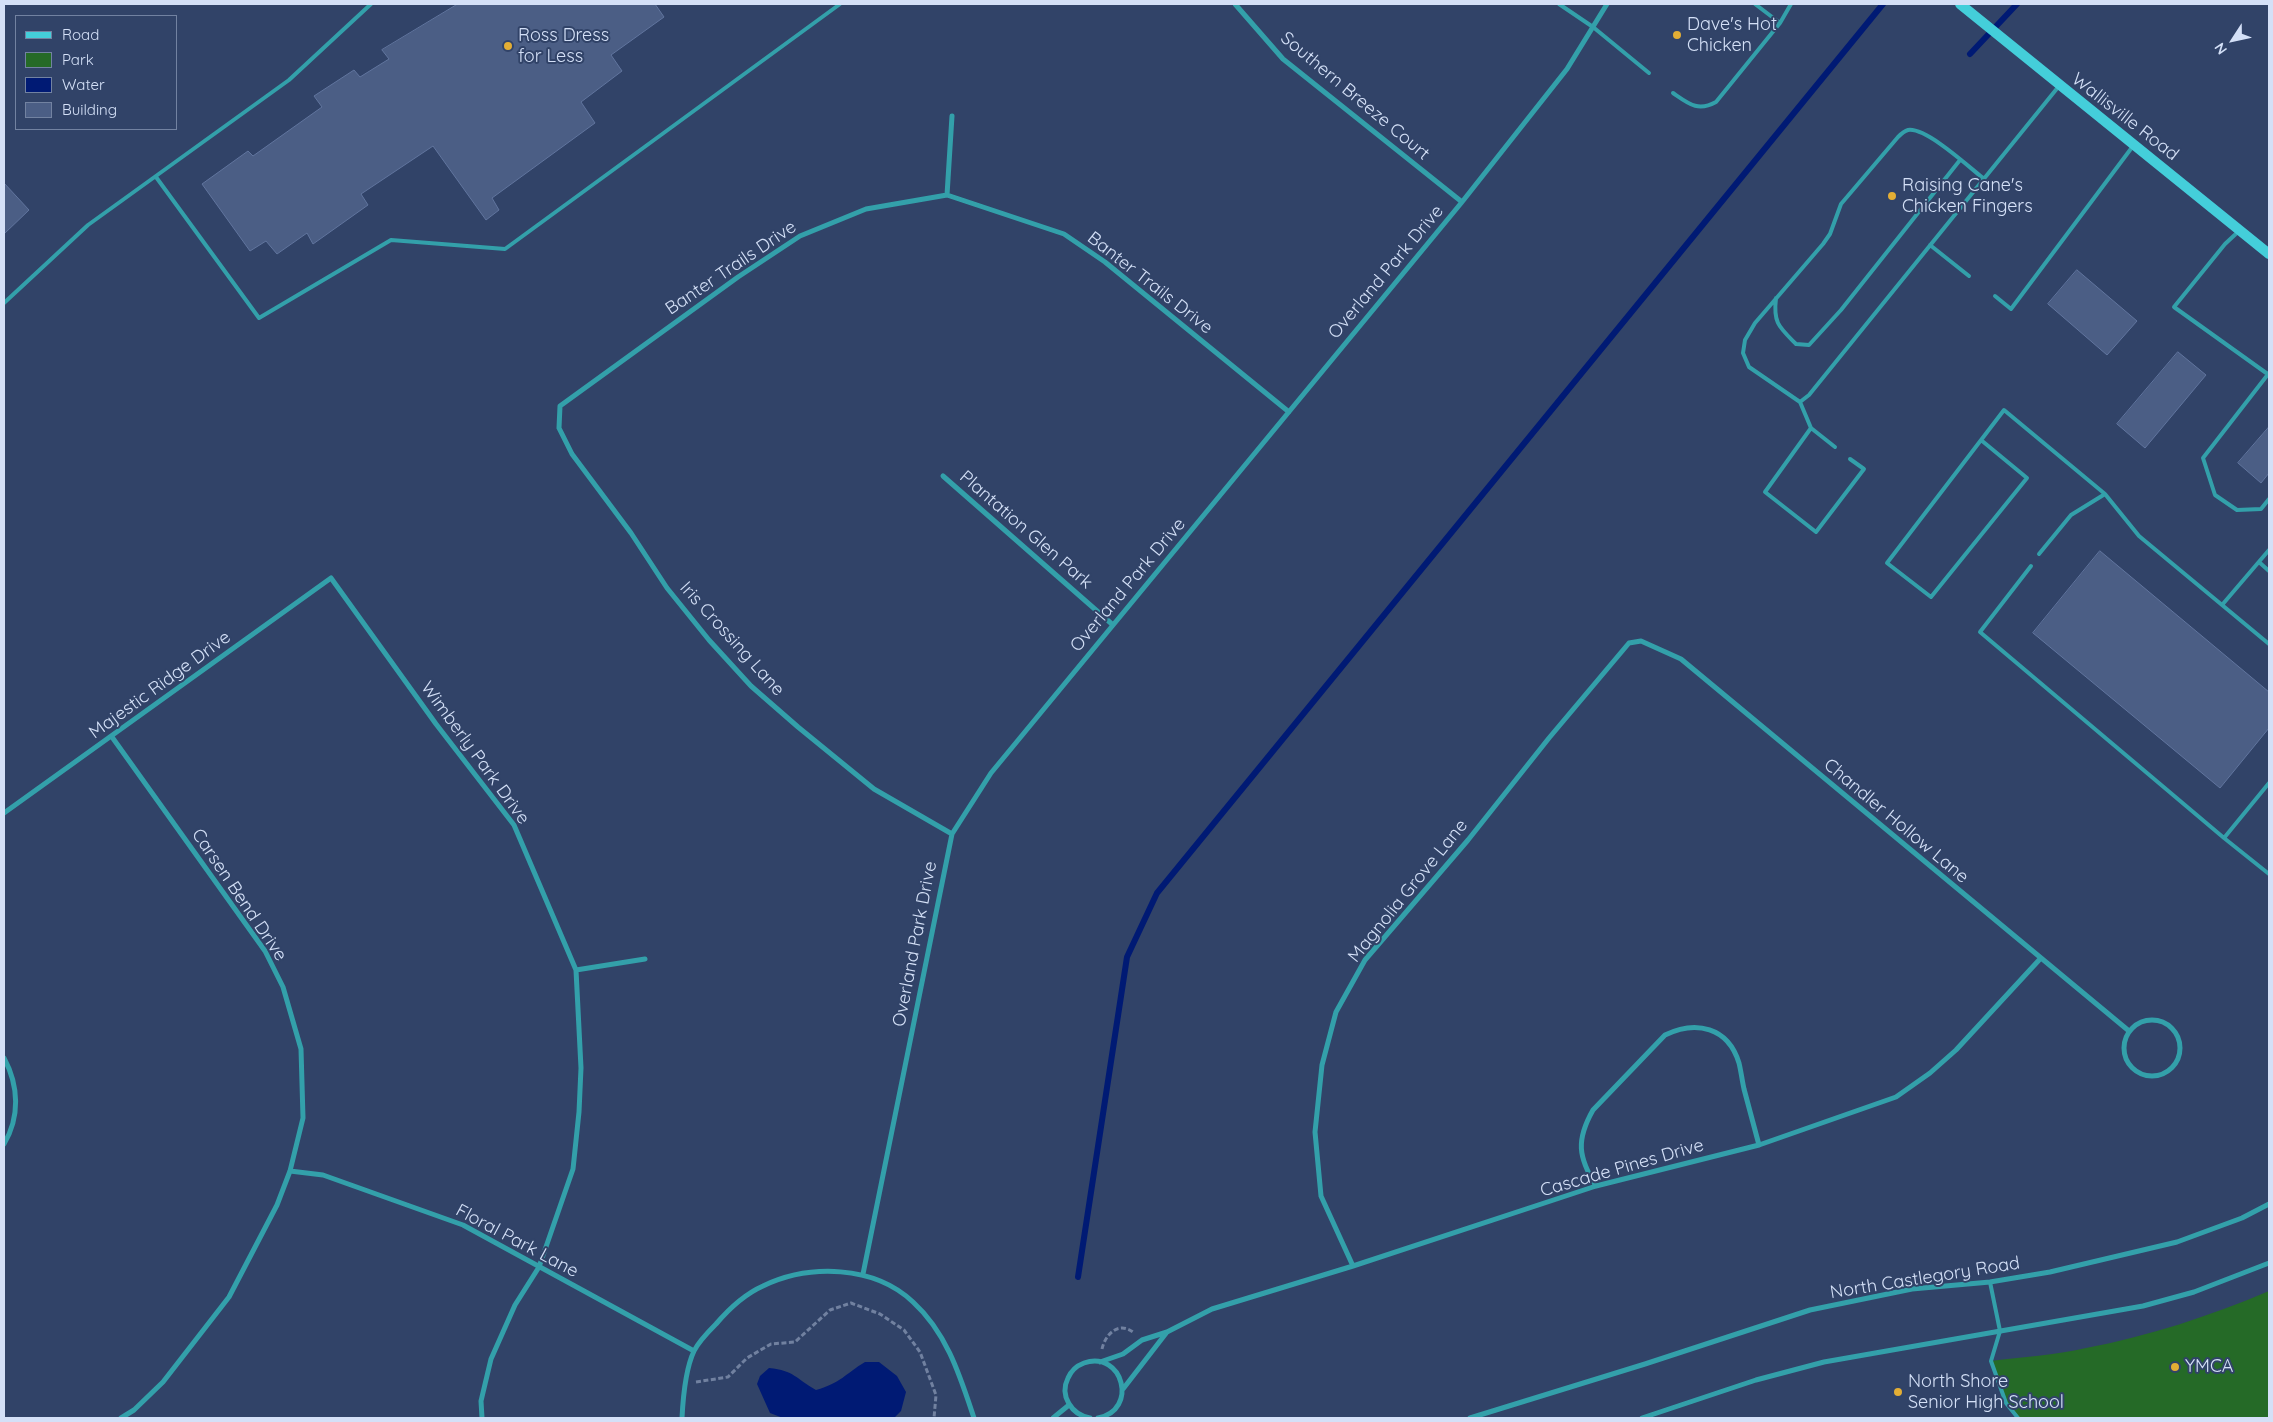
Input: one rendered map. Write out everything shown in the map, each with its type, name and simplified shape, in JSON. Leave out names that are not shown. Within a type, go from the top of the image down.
[{"type":"main road","name":"Wallisville Road","points":[[1960,4],[2269,254]]},
{"type":"street","name":"Southern Breeze Court","points":[[1235,4],[1283,59],[1462,202]]},
{"type":"street","name":"Overland Park Drive","points":[[863,1274],[952,834],[991,774],[1462,202],[1567,69],[1607,4]]},
{"type":"street","points":[[947,195],[952,116]]},
{"type":"street","name":"Banter Trails Drive","points":[[560,406],[738,277],[800,236],[866,209],[947,195],[1064,234],[1105,262],[1289,412]]},
{"type":"street","name":"Iris Crossing Lane","points":[[560,406],[559,428],[572,454],[631,533],[667,588],[709,640],[752,686],[798,728],[874,789],[952,834]]},
{"type":"street","name":"Plantation Glen Park","points":[[943,476],[1113,625]]},
{"type":"street","name":"Majestic Ridge Drive","points":[[6,812],[331,578]]},
{"type":"street","name":"Wimberly Park Drive","points":[[331,578],[436,724],[514,825],[576,970],[581,1068],[573,1169],[539,1267],[515,1305],[491,1359],[481,1402],[482,1418]]},
{"type":"street","name":"Chandler Hollow Lane","points":[[1641,641],[1681,659],[2040,959],[2130,1031]]},
{"type":"street","name":"Magnolia Grove Lane","points":[[1353,1266],[1321,1196],[1315,1132],[1322,1065],[1336,1012],[1365,960],[1468,840],[1616,656],[1629,643],[1641,641]]},
{"type":"street","name":"Carsen Bend Drive","points":[[112,737],[265,951],[283,987],[300,1048],[303,1118],[290,1171],[277,1205],[229,1297],[163,1382],[134,1410],[121,1418]]},
{"type":"street","points":[[4,804],[6,812]]},
{"type":"street","points":[[576,970],[645,959]]},
{"type":"street","name":"Cascade Pines Drive","points":[[1069,1404],[1065,1391],[1071,1372],[1079,1365],[1090,1361],[1099,1362],[1122,1354],[1142,1340],[1167,1332],[1212,1309],[1353,1266],[1596,1186],[1759,1145],[1790,1132],[1896,1097],[1956,1050],[2040,959]]},
{"type":"street","points":[[2148,1020],[2161,1021],[2169,1026],[2179,1041],[2180,1052],[2177,1061],[2171,1068],[2155,1075],[2145,1074],[2135,1069],[2129,1062],[2124,1050],[2125,1040],[2130,1031],[2139,1023],[2148,1020]]},
{"type":"street","points":[[1596,1186],[1585,1168],[1581,1156],[1581,1140],[1585,1123],[1593,1110],[1665,1035],[1680,1028],[1696,1026],[1711,1030],[1724,1038],[1732,1048],[1740,1064],[1759,1145]]},
{"type":"street","points":[[4,1058],[17,1095],[11,1132],[4,1144]]},
{"type":"street","name":"Floral Park Lane","points":[[290,1171],[323,1174],[463,1225],[694,1351]]},
{"type":"street","name":"North Castlegory Road","points":[[1470,1418],[1645,1364],[1810,1310],[1912,1290],[1990,1282],[2050,1272],[2177,1242],[2242,1218],[2269,1204]]},
{"type":"street","points":[[1642,1418],[1756,1380],[1824,1362],[2143,1306],[2194,1292],[2269,1263]]},
{"type":"street","points":[[682,1418],[686,1384],[694,1351],[722,1318],[762,1286],[790,1276],[833,1272],[863,1274],[912,1300],[937,1328],[958,1369],[974,1418]]},
{"type":"street","name":"Cascade Pines Drive","points":[[1098,1418],[1109,1415],[1116,1408],[1123,1389],[1167,1332]]},
{"type":"street","points":[[1099,1362],[1110,1366],[1117,1373],[1123,1389]]},
{"type":"street","points":[[1053,1418],[1069,1404],[1075,1412],[1090,1418]]},
{"type":"lane","points":[[4,303],[69,241],[289,80],[371,4]]},
{"type":"lane","points":[[156,177],[259,318],[391,240],[505,249],[840,4]]},
{"type":"lane","points":[[1559,4],[1593,27],[1649,73]]},
{"type":"lane","points":[[1755,4],[1780,23]]},
{"type":"lane","points":[[1673,93],[1691,106],[1706,108],[1716,102],[1780,23],[1791,4]]},
{"type":"lane","points":[[1800,402],[1809,395],[2060,86]]},
{"type":"lane","points":[[1835,447],[1811,428],[1800,402],[1749,367],[1743,353],[1745,340],[1755,323],[1830,234],[1841,204],[1906,130],[1915,130],[1929,136],[1984,179]]},
{"type":"lane","points":[[1995,296],[2011,309],[2134,144]]},
{"type":"lane","points":[[1776,298],[1777,326],[1796,344],[1809,344],[1841,310],[1960,160]]},
{"type":"lane","points":[[2240,230],[2225,244],[2174,307],[2269,374],[2203,458],[2215,495],[2237,510],[2262,510],[2269,499]]},
{"type":"lane","points":[[1930,245],[1969,276]]},
{"type":"lane","points":[[1981,440],[2027,478],[1931,597],[1887,563],[1981,440],[2004,410],[2105,494],[2139,536],[2269,644]]},
{"type":"lane","points":[[1811,428],[1765,492],[1816,532],[1864,469],[1850,458]]},
{"type":"lane","points":[[2039,554],[2072,515],[2105,494]]},
{"type":"lane","points":[[2222,605],[2269,550]]},
{"type":"lane","points":[[2259,562],[2269,571]]},
{"type":"lane","points":[[2031,566],[1980,632],[2269,874]]},
{"type":"lane","points":[[2224,838],[2269,783]]},
{"type":"lane","points":[[1990,1282],[2000,1331],[1991,1361],[2006,1403],[2018,1418]]},
{"type":"path","points":[[686,1384],[728,1377],[748,1358],[771,1344],[795,1342],[830,1310],[851,1303],[880,1314],[904,1330],[920,1352],[936,1395],[934,1418]]},
{"type":"path","points":[[1099,1362],[1104,1340],[1112,1331],[1120,1328],[1129,1329],[1142,1340]]},
{"type":"green space","name":"YMCA","points":[[2269,1291],[2269,1418],[2018,1418],[2006,1403],[1991,1361],[2062,1352],[2133,1338],[2202,1317]]},
{"type":"water","points":[[865,1362],[879,1362],[897,1376],[906,1392],[901,1411],[894,1418],[783,1418],[770,1413],[757,1384],[760,1376],[769,1368],[790,1373],[816,1390],[837,1381]]},
{"type":"building","points":[[458,4],[655,4],[664,17],[611,55],[622,71],[581,102],[595,123],[492,198],[499,210],[486,220],[433,146],[361,194],[368,205],[313,244],[307,233],[277,254],[266,241],[250,251],[202,184],[248,151],[253,156],[322,107],[314,96],[354,70],[360,77],[389,59],[382,50]]},
{"type":"building","points":[[4,183],[29,210],[4,234]]},
{"type":"building","points":[[2077,270],[2137,321],[2107,355],[2048,304]]},
{"type":"building","points":[[2178,352],[2206,375],[2145,448],[2117,424]]},
{"type":"building","points":[[2269,427],[2269,473],[2261,483],[2238,463]]},
{"type":"building","points":[[2100,551],[2269,692],[2269,728],[2220,788],[2033,633]]},
{"type":"waterway","points":[[1078,1277],[1127,957],[1157,893],[1883,4]]},
{"type":"waterway","points":[[1970,54],[2017,4]]},
{"type":"place","name":"Dave's Hot Chicken","points":[[1677,35]]},
{"type":"place","name":"Ross Dress for Less","points":[[508,46]]},
{"type":"place","name":"Raising Cane's Chicken Fingers","points":[[1892,196]]},
{"type":"place","name":"YMCA","points":[[2175,1367]]},
{"type":"place","name":"North Shore Senior High School","points":[[1898,1392]]}]
